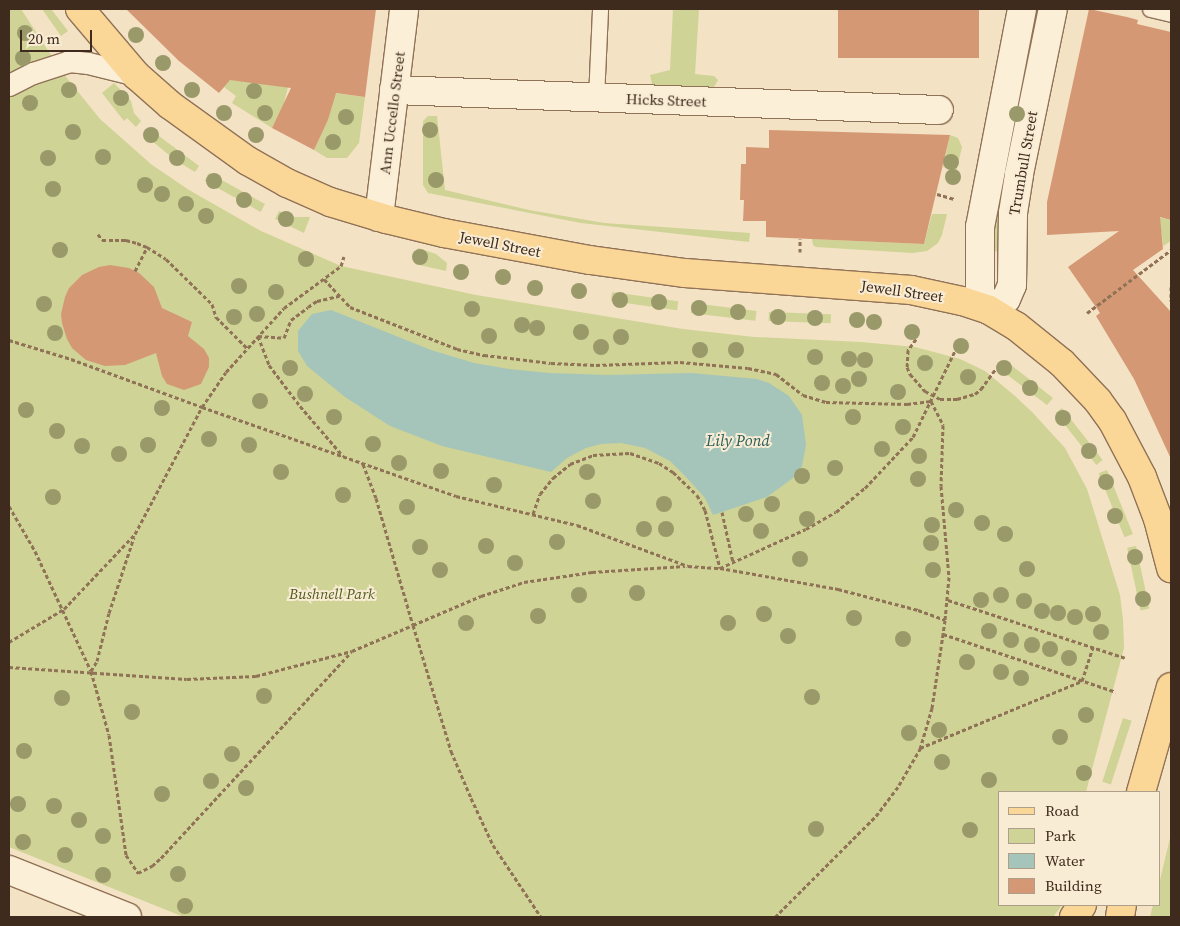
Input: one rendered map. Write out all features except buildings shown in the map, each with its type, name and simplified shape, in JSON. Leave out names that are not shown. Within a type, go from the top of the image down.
[{"type":"main road","name":"Jewell Street","points":[[80,9],[136,75],[170,105],[248,161],[314,196],[379,217],[509,246],[590,260],[685,273],[910,290],[962,301],[989,310]]},
{"type":"main road","points":[[989,310],[1034,339],[1077,378],[1112,420],[1163,511],[1171,568]]},
{"type":"main road","points":[[1141,791],[1171,687]]},
{"type":"main road","points":[[1074,917],[1081,906]]},
{"type":"street","name":"Ann Uccello Street","points":[[379,217],[404,9]]},
{"type":"street","name":"Trumbull Street","points":[[1022,9],[980,227],[980,289],[981,297],[989,310],[1006,299],[1012,285],[1014,212],[1019,174],[1053,9]]},
{"type":"street","points":[[9,85],[33,73],[69,61],[88,63],[136,75]]},
{"type":"street","name":"Hicks Street","points":[[394,90],[939,110]]},
{"type":"street","points":[[9,870],[125,917]]},
{"type":"lane","points":[[596,98],[600,9]]},
{"type":"lane","points":[[1150,9],[1171,14]]},
{"type":"path","points":[[937,194],[954,199]]},
{"type":"path","points":[[98,234],[102,240],[126,240],[148,246],[166,259],[212,304],[216,317],[247,348]]},
{"type":"path","points":[[800,239],[800,252]]},
{"type":"path","points":[[135,271],[148,246]]},
{"type":"path","points":[[1087,313],[1171,250]]},
{"type":"path","points":[[91,671],[97,661],[109,613],[135,534],[202,407],[226,372],[284,308],[341,266],[344,256]]},
{"type":"path","points":[[324,279],[350,307],[449,346],[513,360],[596,364],[680,362],[748,368],[776,374],[803,395],[826,402],[908,404],[931,401]]},
{"type":"path","points":[[1171,287],[1171,301]]},
{"type":"path","points":[[258,336],[284,338],[292,320],[308,307],[317,301],[339,296]]},
{"type":"path","points":[[258,336],[269,365],[344,457]]},
{"type":"path","points":[[916,339],[908,350],[907,367],[915,382],[934,396],[949,400],[975,394],[995,370]]},
{"type":"path","points":[[9,340],[71,359],[456,496],[577,525],[688,566]]},
{"type":"path","points":[[720,568],[806,530],[836,512],[865,488],[906,447],[919,427],[955,351]]},
{"type":"path","points":[[775,917],[876,816],[899,785],[920,749],[932,708],[948,600],[949,577],[941,486],[943,425],[931,401]]},
{"type":"path","points":[[533,514],[540,494],[553,478],[570,464],[593,455],[630,453],[659,463],[674,472],[697,495],[705,510],[720,568]]},
{"type":"path","points":[[363,464],[376,498],[451,751],[493,845],[541,917]]},
{"type":"path","points":[[9,506],[35,550],[64,609],[91,671],[109,735],[126,855],[138,873],[152,866],[161,858],[352,651]]},
{"type":"path","points":[[722,512],[732,562]]},
{"type":"path","points":[[9,642],[64,609],[135,534]]},
{"type":"path","points":[[9,667],[91,671],[187,679],[256,676],[352,651],[481,596],[524,582],[592,572],[688,566],[720,568],[838,589],[880,599],[945,620]]},
{"type":"path","points":[[948,600],[1124,658]]},
{"type":"path","points":[[943,634],[1116,692]]},
{"type":"path","points":[[920,749],[1082,681],[1093,647]]},
{"type":"green space","name":"Bushnell Park","points":[[9,9],[21,9],[62,72],[100,119],[152,165],[189,190],[261,231],[341,266],[476,295],[683,329],[754,337],[861,342],[915,347],[960,359],[985,371],[1033,413],[1065,448],[1087,489],[1120,595],[1124,648],[1086,791],[998,791],[998,906],[1061,906],[1053,917],[184,917],[9,847]]},
{"type":"green space","points":[[42,9],[51,9],[68,31],[61,36]]},
{"type":"green space","points":[[673,9],[699,9],[695,74],[714,76],[718,80],[714,87],[657,86],[652,84],[650,75],[670,70]]},
{"type":"green space","points":[[1034,29],[1036,30],[1004,252],[992,251],[993,221]]},
{"type":"green space","points":[[237,70],[288,87],[283,107],[272,128],[232,103],[236,96],[224,87]]},
{"type":"green space","points":[[114,83],[131,101],[134,113],[141,121],[136,127],[127,118],[124,121],[102,93]]},
{"type":"green space","points":[[335,93],[365,97],[359,143],[347,158],[327,158],[314,150],[328,120]]},
{"type":"green space","points":[[428,116],[437,116],[445,190],[529,210],[604,223],[750,233],[749,242],[581,223],[428,193],[423,185],[423,121]]},
{"type":"green space","points":[[151,130],[199,166],[195,172],[175,160],[146,136]]},
{"type":"green space","points":[[950,135],[958,138],[962,147],[954,181],[949,180],[950,168],[943,167]]},
{"type":"green space","points":[[209,173],[265,204],[261,212],[205,181]]},
{"type":"green space","points":[[279,211],[295,217],[310,217],[304,233],[275,219]]},
{"type":"green space","points":[[932,214],[947,214],[938,243],[927,251],[912,253],[816,247],[813,245],[812,239],[924,244]]},
{"type":"green space","points":[[1150,215],[1171,220],[1171,241],[1163,246],[1162,234]]},
{"type":"green space","points":[[418,248],[436,254],[447,263],[446,271],[415,264]]},
{"type":"green space","points":[[612,292],[678,301],[677,310],[611,301]]},
{"type":"green space","points":[[692,303],[757,311],[755,321],[691,313]]},
{"type":"green space","points":[[769,312],[831,314],[831,323],[769,321]]},
{"type":"green space","points":[[1007,362],[1053,398],[1047,405],[1001,370]]},
{"type":"green space","points":[[1062,408],[1103,460],[1096,465],[1056,413]]},
{"type":"green space","points":[[1107,470],[1133,534],[1125,537],[1099,473]]},
{"type":"green space","points":[[1136,546],[1149,609],[1141,610],[1127,548]]},
{"type":"green space","points":[[1123,718],[1132,721],[1111,785],[1102,782]]},
{"type":"green space","points":[[1171,834],[1171,917],[1150,917],[1153,906],[1160,906],[1160,880]]},
{"type":"water","name":"Lily Pond","points":[[331,310],[431,350],[474,363],[509,369],[549,373],[607,375],[691,373],[757,379],[769,383],[789,396],[802,415],[806,445],[802,466],[793,478],[767,497],[713,515],[705,498],[670,461],[645,448],[621,443],[601,444],[586,448],[567,458],[551,472],[442,446],[390,426],[345,397],[307,366],[298,351],[298,331],[312,314]]}]
